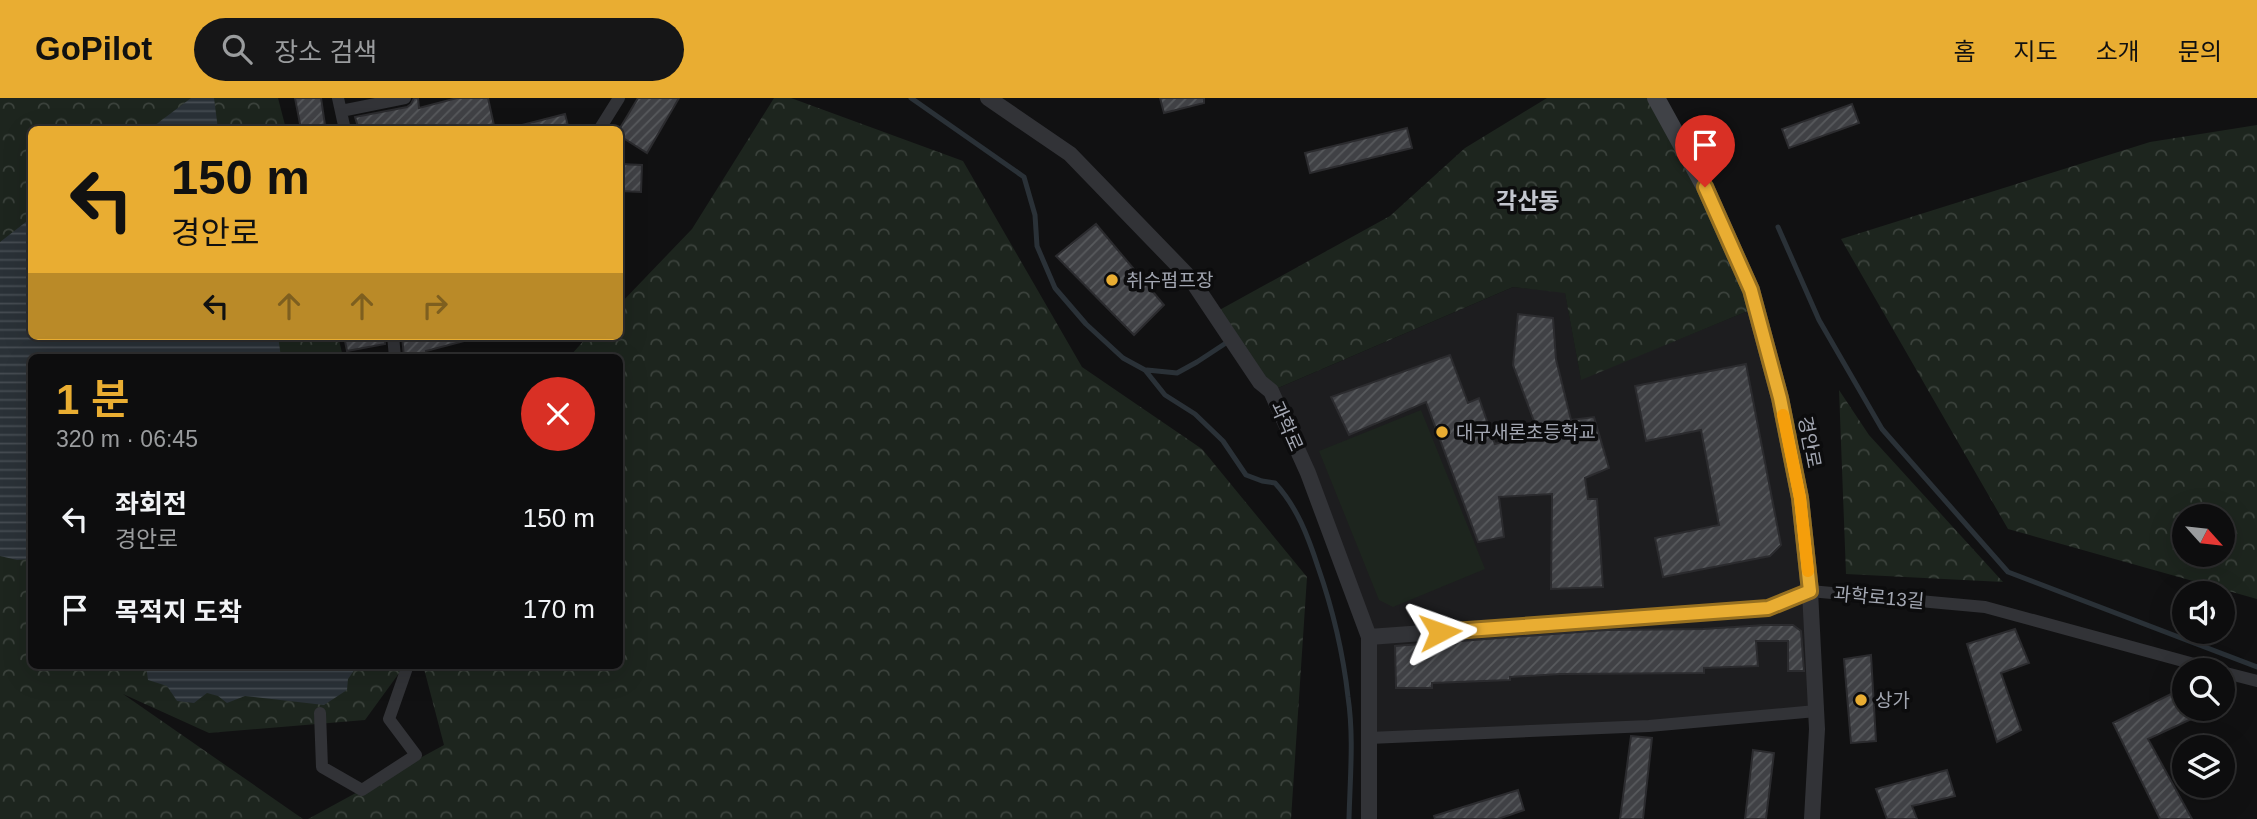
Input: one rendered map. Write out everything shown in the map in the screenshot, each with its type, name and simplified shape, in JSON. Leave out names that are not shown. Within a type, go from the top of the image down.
[{"type":"main road","name":"경안로","points":[[1656,98],[1705,187],[1751,290],[1780,398],[1798,487],[1810,591]]},
{"type":"street","points":[[338,98],[344,126]]},
{"type":"street","points":[[341,111],[405,98]]},
{"type":"street","points":[[602,126],[619,98]]},
{"type":"street","name":"과학로","points":[[988,98],[1070,154],[1191,279],[1260,382],[1271,391],[1308,473],[1369,637],[1369,819]]},
{"type":"street","name":"과학로13길","points":[[1369,637],[1768,608],[1810,591],[1985,607],[2172,658]]},
{"type":"street","name":"경안로","points":[[1810,591],[1816,710],[1812,819]]},
{"type":"street","points":[[320,713],[322,768],[362,790],[416,755],[389,719],[407,669]]},
{"type":"street","points":[[2235,675],[2257,681]]},
{"type":"street","points":[[1369,738],[1649,726],[1816,710]]},
{"type":"shaded area","points":[[191,98],[214,98],[218,126],[154,126]]},
{"type":"shaded area","points":[[28,220],[28,340],[279,340],[281,354],[28,354],[28,559],[17,560],[0,556],[0,242]]},
{"type":"shaded area","points":[[1513,287],[1565,292],[1581,379],[1755,308],[1780,398],[1816,711],[1369,738],[1369,637],[1271,391]]},
{"type":"shaded area","points":[[146,669],[355,669],[348,679],[347,690],[324,705],[245,696],[227,703],[218,696],[207,693],[194,703],[177,701],[167,686],[148,680]]},
{"type":"green space","points":[[0,98],[278,98],[285,126],[28,126],[28,340],[339,340],[342,354],[28,354],[28,669],[402,669],[365,720],[209,733],[123,694],[303,819],[0,819]]},
{"type":"green space","points":[[774,98],[791,98],[963,161],[1082,367],[1202,449],[1307,577],[1291,819],[308,819],[444,745],[424,669],[623,669],[623,354],[572,354],[584,340],[623,340],[623,301],[692,229]]},
{"type":"green space","points":[[1547,98],[1656,98],[1755,308],[1581,380],[1565,293],[1513,287],[1271,391],[1214,313],[1390,216],[1465,148]]},
{"type":"green space","points":[[2257,125],[2257,599],[2235,593],[2235,581],[2193,581],[2008,529],[1841,239],[2150,142]]},
{"type":"green space","points":[[1839,390],[1869,435],[2003,582],[1846,574]]},
{"type":"green space","points":[[1421,410],[1485,569],[1393,607],[1379,600],[1319,451]]},
{"type":"building","points":[[295,98],[321,98],[325,125],[300,126]]},
{"type":"building","points":[[414,98],[418,98],[419,108],[457,98],[488,98],[494,126],[358,126],[355,117],[411,104]]},
{"type":"building","points":[[638,98],[679,98],[647,153],[623,138],[621,126]]},
{"type":"building","points":[[1160,98],[1204,98],[1204,103],[1164,113]]},
{"type":"building","points":[[1852,104],[1859,123],[1789,148],[1782,129]]},
{"type":"building","points":[[565,114],[568,126],[522,126]]},
{"type":"building","points":[[1407,128],[1412,148],[1310,173],[1305,153]]},
{"type":"building","points":[[623,164],[642,165],[641,192],[623,191]]},
{"type":"building","name":"취수펌프장","points":[[1096,224],[1164,305],[1134,335],[1056,256]]},
{"type":"building","points":[[1518,314],[1553,318],[1556,359],[1571,420],[1594,417],[1609,468],[1585,478],[1588,499],[1597,499],[1603,587],[1551,589],[1552,494],[1499,497],[1504,537],[1478,542],[1426,402],[1349,435],[1331,397],[1450,355],[1468,403],[1479,398],[1495,444],[1538,432],[1513,365]]},
{"type":"building","points":[[345,340],[384,340],[385,344],[347,351]]},
{"type":"building","points":[[402,340],[468,340],[426,351],[426,354],[404,354]]},
{"type":"building","points":[[1746,364],[1781,545],[1770,556],[1663,577],[1655,538],[1719,525],[1701,430],[1646,441],[1635,386]]},
{"type":"building","points":[[1793,625],[1801,631],[1804,671],[1788,671],[1788,641],[1756,641],[1758,666],[1704,668],[1704,673],[1510,677],[1510,680],[1432,683],[1432,688],[1396,688],[1395,646],[1606,630]]},
{"type":"building","points":[[2015,629],[2029,663],[2001,673],[2021,730],[1997,742],[1967,644]]},
{"type":"building","name":"상가","points":[[1871,655],[1876,741],[1851,743],[1844,659]]},
{"type":"building","points":[[2172,694],[2172,721],[2187,721],[2148,739],[2172,783],[2172,798],[2180,798],[2192,819],[2160,819],[2113,723]]},
{"type":"building","points":[[1631,736],[1652,738],[1643,819],[1620,819]]},
{"type":"building","points":[[1753,750],[1774,753],[1766,819],[1745,819]]},
{"type":"building","points":[[1947,770],[1955,796],[1912,806],[1917,819],[1887,819],[1876,789]]},
{"type":"building","points":[[1518,790],[1524,810],[1498,819],[1435,819],[1434,816]]},
{"type":"waterway","points":[[911,98],[1024,177],[1035,215],[1037,246],[1055,288],[1086,324],[1123,358],[1145,370],[1165,395],[1195,414],[1223,441],[1246,475],[1275,483],[1290,502],[1314,555],[1340,647],[1351,727],[1349,819]]},
{"type":"waterway","points":[[1778,227],[1819,320],[1882,429],[2008,572],[2257,667]]},
{"type":"waterway","points":[[1147,370],[1177,373],[1229,341]]},
{"type":"slow traffic","points":[[1783,415],[1800,498],[1808,571]]},
{"type":"place","name":"취수펌프장","points":[[1112,280]]},
{"type":"place","name":"대구새론초등학교","points":[[1442,432]]},
{"type":"place","name":"상가","points":[[1861,700]]},
{"type":"district","name":"각산동","points":[[1528,201]]},
{"type":"route","points":[[1440,632],[1768,608],[1810,591],[1800,498],[1780,398],[1751,290],[1705,187]]}]
